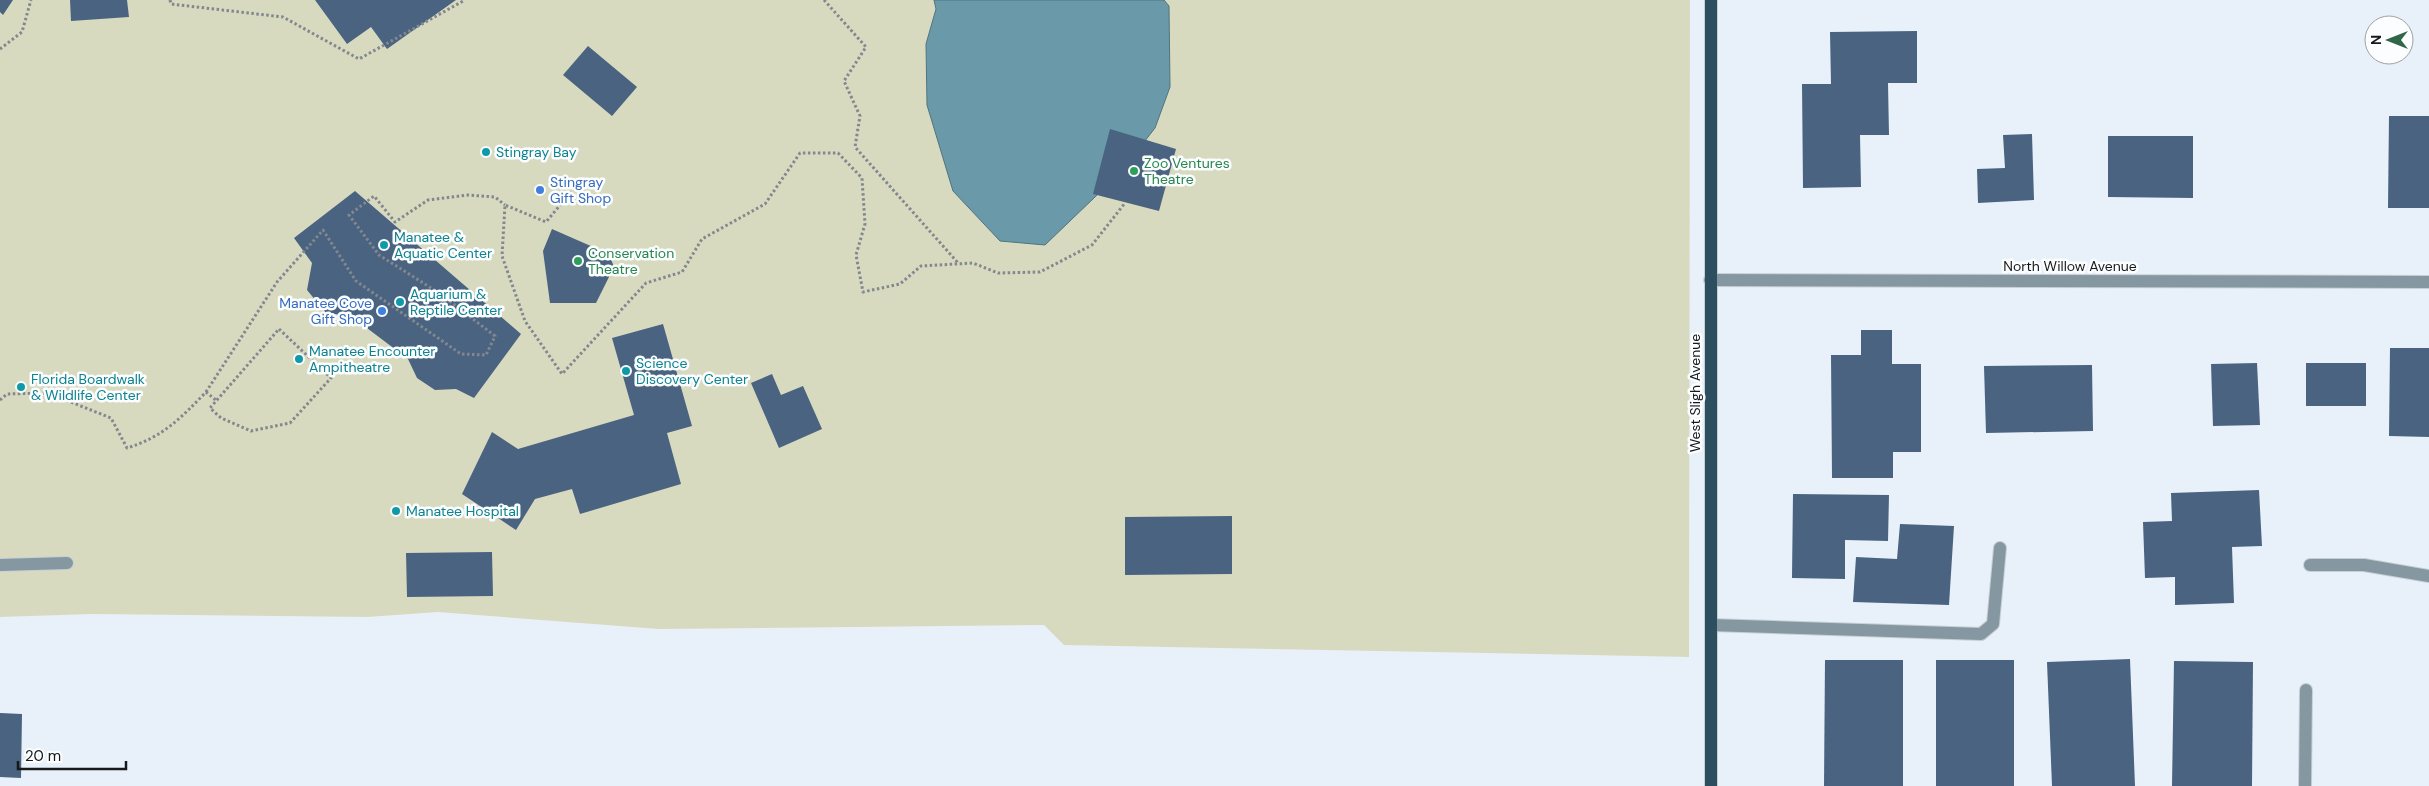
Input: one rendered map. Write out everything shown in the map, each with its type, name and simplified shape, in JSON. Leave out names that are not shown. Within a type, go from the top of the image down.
[{"type":"main road","name":"West Sligh Avenue","points":[[1711,0],[1711,786]]},
{"type":"street","name":"North Willow Avenue","points":[[1710,280],[2429,282]]},
{"type":"street","points":[[1711,626],[1981,634],[1993,624],[2000,548]]},
{"type":"street","points":[[0,565],[67,563]]},
{"type":"street","points":[[2310,565],[2364,565],[2429,576]]},
{"type":"street","points":[[2305,786],[2306,690]]},
{"type":"path","points":[[0,49],[22,32],[31,0]]},
{"type":"path","points":[[170,0],[172,4],[283,17],[360,59],[465,0]]},
{"type":"path","points":[[824,0],[866,47],[844,80],[860,116],[855,147],[959,264]]},
{"type":"path","points":[[505,205],[502,256],[526,321],[562,374],[646,283],[682,272],[702,239],[765,204],[800,153],[838,153],[862,178],[865,224],[856,255],[863,292],[900,284],[921,266],[974,263],[998,273],[1040,272],[1092,245],[1125,202]]},
{"type":"path","points":[[0,400],[7,394],[48,393],[111,418],[127,448],[148,442],[174,425],[206,392],[277,282],[323,230],[356,281],[461,354],[486,355],[494,336],[439,293],[378,255],[349,215],[374,196],[395,222],[428,200],[468,195],[494,197],[505,205],[546,222],[571,192]]},
{"type":"path","points":[[279,329],[331,378],[290,423],[251,431],[221,418],[210,408],[217,400],[279,329]]},
{"type":"path","points":[[206,392],[217,400]]},
{"type":"green space","points":[[0,0],[1690,0],[1689,657],[1064,645],[1044,625],[659,629],[438,612],[367,617],[92,614],[0,617]]},
{"type":"water","points":[[934,0],[1164,0],[1169,6],[1170,87],[1155,128],[1120,173],[1045,245],[1000,241],[953,191],[927,105],[926,44],[936,9]]},
{"type":"building","points":[[0,0],[13,0],[3,15],[0,12]]},
{"type":"building","points":[[70,0],[127,0],[129,17],[71,21]]},
{"type":"building","points":[[315,0],[456,0],[387,49],[371,27],[347,44]]},
{"type":"building","points":[[1917,31],[1917,83],[1888,83],[1889,135],[1860,135],[1861,187],[1803,188],[1802,84],[1831,84],[1830,32]]},
{"type":"building","points":[[588,46],[637,87],[612,116],[563,75]]},
{"type":"building","points":[[2389,116],[2429,116],[2429,208],[2388,208]]},
{"type":"building","name":"Zoo Ventures Theatre","points":[[1110,129],[1176,149],[1159,211],[1093,194]]},
{"type":"building","points":[[2032,134],[2034,200],[1978,203],[1977,169],[2005,168],[2003,135]]},
{"type":"building","points":[[2108,136],[2193,136],[2193,198],[2108,197]]},
{"type":"building","name":"Aquarium & Reptile Center","points":[[355,191],[521,334],[474,398],[456,389],[435,390],[417,378],[408,359],[351,316],[326,313],[307,290],[312,263],[294,238]]},
{"type":"building","name":"Conservation Theatre","points":[[552,229],[609,254],[614,267],[596,303],[550,303],[543,251]]},
{"type":"building","points":[[663,324],[692,426],[667,433],[681,484],[580,514],[572,489],[535,499],[516,530],[462,494],[492,432],[518,449],[634,415],[612,338]]},
{"type":"building","points":[[1861,330],[1892,330],[1892,364],[1921,364],[1921,452],[1893,452],[1893,478],[1832,478],[1831,355],[1861,355]]},
{"type":"building","points":[[2390,348],[2429,348],[2429,437],[2389,436]]},
{"type":"building","points":[[2257,363],[2260,425],[2213,426],[2211,364]]},
{"type":"building","points":[[2306,363],[2366,363],[2366,406],[2306,406]]},
{"type":"building","points":[[2092,365],[2093,431],[1986,433],[1984,366]]},
{"type":"building","points":[[772,374],[781,395],[803,386],[822,429],[779,448],[751,383]]},
{"type":"building","points":[[2259,490],[2262,546],[2232,547],[2234,603],[2175,605],[2175,577],[2145,578],[2143,522],[2172,521],[2171,493]]},
{"type":"building","points":[[1793,494],[1889,495],[1888,541],[1845,540],[1845,579],[1792,578]]},
{"type":"building","points":[[1232,516],[1232,574],[1125,575],[1125,517]]},
{"type":"building","points":[[1900,524],[1954,526],[1949,605],[1853,602],[1856,557],[1897,559]]},
{"type":"building","points":[[492,552],[493,596],[407,597],[406,553]]},
{"type":"building","points":[[2130,659],[2135,786],[2052,786],[2047,662]]},
{"type":"building","points":[[1825,660],[1903,660],[1903,786],[1824,786]]},
{"type":"building","points":[[1936,660],[2014,660],[2014,786],[1936,786]]},
{"type":"building","points":[[2174,661],[2253,662],[2252,786],[2172,786]]},
{"type":"building","points":[[0,713],[22,714],[21,778],[0,777]]},
{"type":"place","name":"Stingray Bay","points":[[486,152]]},
{"type":"place","name":"Zoo Ventures Theatre","points":[[1134,171]]},
{"type":"place","name":"Stingray Gift Shop","points":[[540,190]]},
{"type":"place","name":"Manatee & Aquatic Center","points":[[384,245]]},
{"type":"place","name":"Conservation Theatre","points":[[578,261]]},
{"type":"place","name":"Aquarium & Reptile Center","points":[[400,302]]},
{"type":"place","name":"Manatee Cove Gift Shop","points":[[382,311]]},
{"type":"place","name":"Manatee Encounter Ampitheatre","points":[[299,359]]},
{"type":"place","name":"Science Discovery Center","points":[[626,371]]},
{"type":"place","name":"Florida Boardwalk & Wildlife Center","points":[[21,387]]},
{"type":"place","name":"Manatee Hospital","points":[[396,511]]}]
